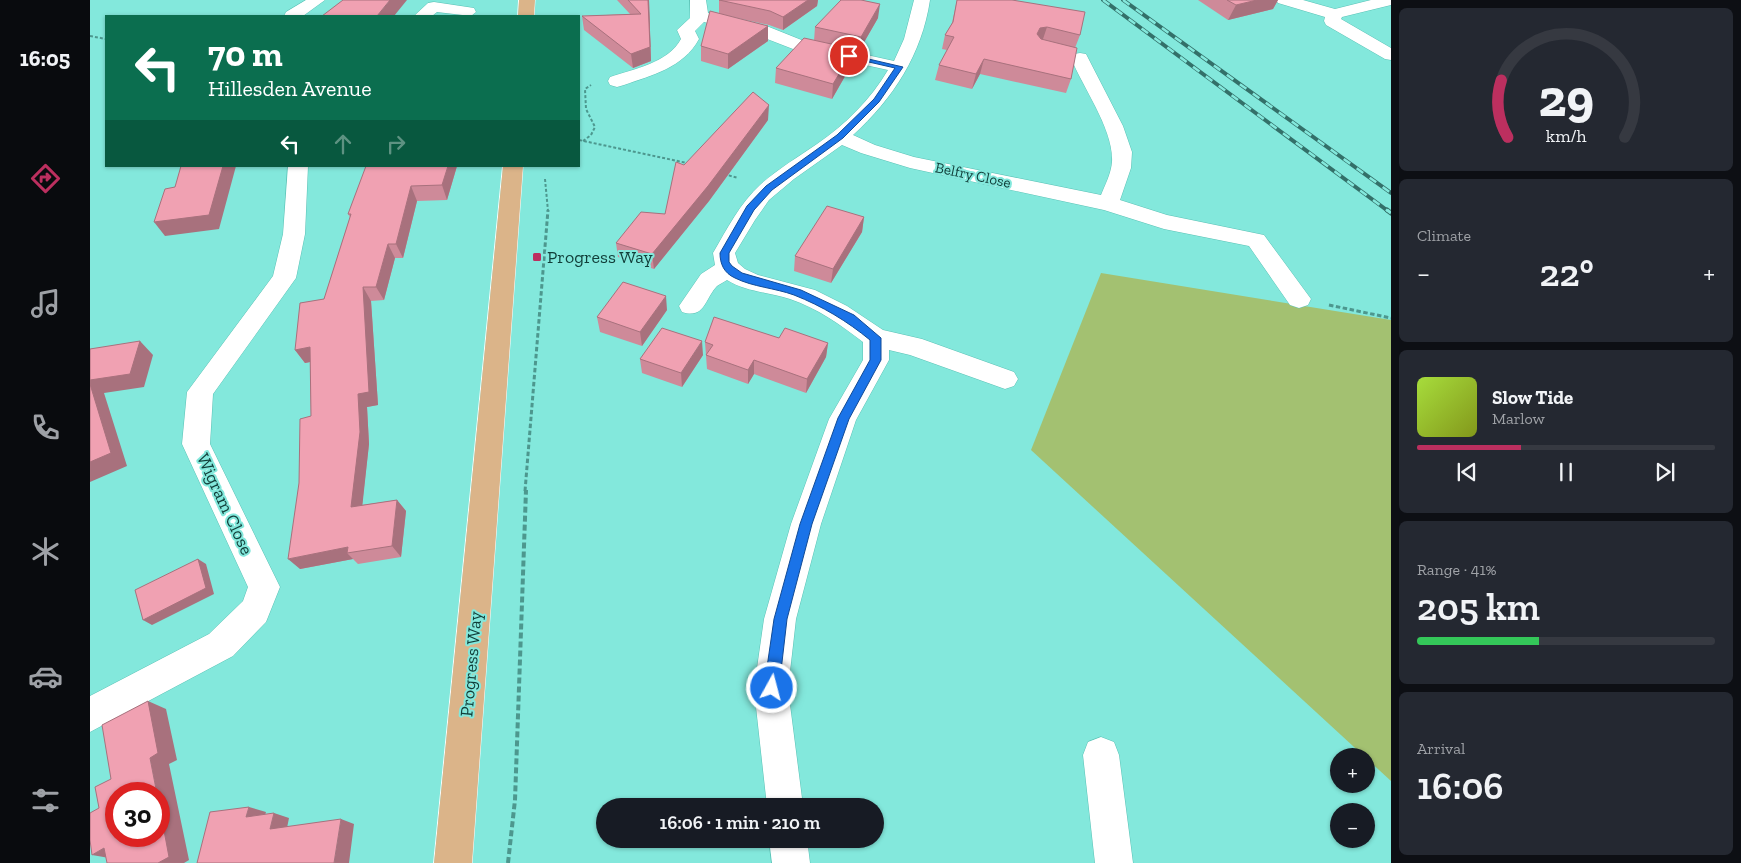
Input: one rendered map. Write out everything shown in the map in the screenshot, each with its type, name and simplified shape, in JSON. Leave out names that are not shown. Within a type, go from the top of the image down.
[{"type":"main road","points":[[526,15],[528,0]]},
{"type":"main road","name":"Progress Way","points":[[453,863],[513,167]]},
{"type":"street","points":[[294,15],[317,0]]},
{"type":"street","points":[[922,0],[914,37],[899,67],[877,100],[840,137],[769,188],[750,208],[724,253],[724,262],[728,268],[738,275],[798,293],[850,318],[876,338],[912,346],[1005,379]]},
{"type":"street","points":[[1284,0],[1335,14],[1391,0]]},
{"type":"street","points":[[433,8],[468,12]]},
{"type":"street","points":[[617,81],[674,58],[687,47],[690,39],[686,30],[696,23],[699,8],[799,44],[899,67]]},
{"type":"street","points":[[1335,14],[1332,21],[1391,55]]},
{"type":"street","points":[[1080,54],[1086,76],[1120,140],[1122,162],[1108,204]]},
{"type":"street","name":"Belfry Close","points":[[840,137],[868,149],[910,162],[1108,204],[1164,222],[1256,240]]},
{"type":"street","name":"Wigram Close","points":[[90,715],[222,645],[255,611],[264,587],[196,444],[200,392],[284,278],[294,234],[298,167]]},
{"type":"street","points":[[1265,220],[1256,240],[1299,299]]},
{"type":"street","points":[[691,306],[709,280],[728,268]]},
{"type":"street","points":[[784,798],[772,688],[780,619],[806,524],[843,418],[876,360],[876,338]]},
{"type":"street","points":[[1101,755],[1114,863]]},
{"type":"street","points":[[789,848],[791,863]]},
{"type":"path","points":[[90,36],[105,39]]},
{"type":"path","points":[[580,140],[692,164]]},
{"type":"path","points":[[718,172],[769,188]]},
{"type":"path","points":[[508,863],[515,800],[526,476],[549,216],[544,173]]},
{"type":"path","points":[[1299,299],[1391,318]]},
{"type":"green space","points":[[1101,273],[1391,320],[1391,781],[1375,766],[1375,748],[1355,748],[1031,450]]},
{"type":"building","points":[[343,0],[390,0],[378,15],[323,15]]},
{"type":"building","points":[[628,0],[648,0],[650,47],[631,54],[582,16],[641,14]]},
{"type":"building","points":[[719,0],[808,0],[783,17],[770,11]]},
{"type":"building","points":[[841,0],[861,0],[880,4],[861,37],[815,27]]},
{"type":"building","points":[[957,0],[1012,0],[1085,12],[1080,35],[1047,27],[1040,28],[1037,34],[1041,39],[1077,48],[1071,79],[984,59],[976,74],[939,65],[954,37],[945,35],[953,22]]},
{"type":"building","points":[[1227,0],[1257,0],[1236,5]]},
{"type":"building","points":[[710,11],[768,26],[728,54],[701,46]]},
{"type":"building","points":[[804,38],[854,49],[833,84],[776,68]]},
{"type":"building","points":[[753,92],[769,105],[708,186],[652,254],[616,243],[641,212],[665,214],[676,162],[684,165]]},
{"type":"building","points":[[181,167],[223,167],[209,215],[154,222],[165,189],[175,187]]},
{"type":"building","points":[[366,167],[448,167],[442,185],[411,186],[396,244],[388,244],[376,287],[363,287],[369,392],[358,394],[360,432],[351,507],[397,500],[392,546],[347,553],[348,547],[288,559],[299,483],[300,419],[311,416],[310,347],[295,350],[300,303],[324,299],[351,214],[348,214]]},
{"type":"building","points":[[827,206],[864,217],[833,269],[795,256]]},
{"type":"building","points":[[623,282],[666,296],[640,332],[597,317]]},
{"type":"building","points":[[714,317],[779,338],[785,328],[828,343],[807,379],[754,360],[748,370],[706,355],[713,345],[705,342]]},
{"type":"building","points":[[662,328],[702,341],[681,373],[640,359]]},
{"type":"building","points":[[140,341],[130,374],[90,380],[90,349]]},
{"type":"building","points":[[90,384],[111,453],[90,462]]},
{"type":"building","points":[[198,559],[206,588],[143,620],[135,590]]},
{"type":"building","points":[[148,701],[158,753],[150,758],[155,782],[105,782],[111,779],[102,725]]},
{"type":"building","points":[[105,782],[105,847],[167,847],[169,857],[158,863],[107,863],[104,848],[92,855],[90,813],[99,808],[95,787]]},
{"type":"building","points":[[249,807],[246,817],[274,813],[270,829],[341,819],[334,863],[197,863],[210,812]]},
{"type":"railway","points":[[1103,0],[1388,211]]},
{"type":"railway","points":[[1123,0],[1391,193]]},
{"type":"railway","points":[[1387,210],[1391,213]]},
{"type":"place","name":"Progress Way","points":[[537,257]]},
{"type":"route","points":[[772,688],[780,619],[806,524],[843,418],[876,360],[876,338],[850,318],[798,293],[738,275],[728,268],[724,262],[724,253],[750,208],[769,188],[840,137],[877,100],[899,67],[849,56]]}]
